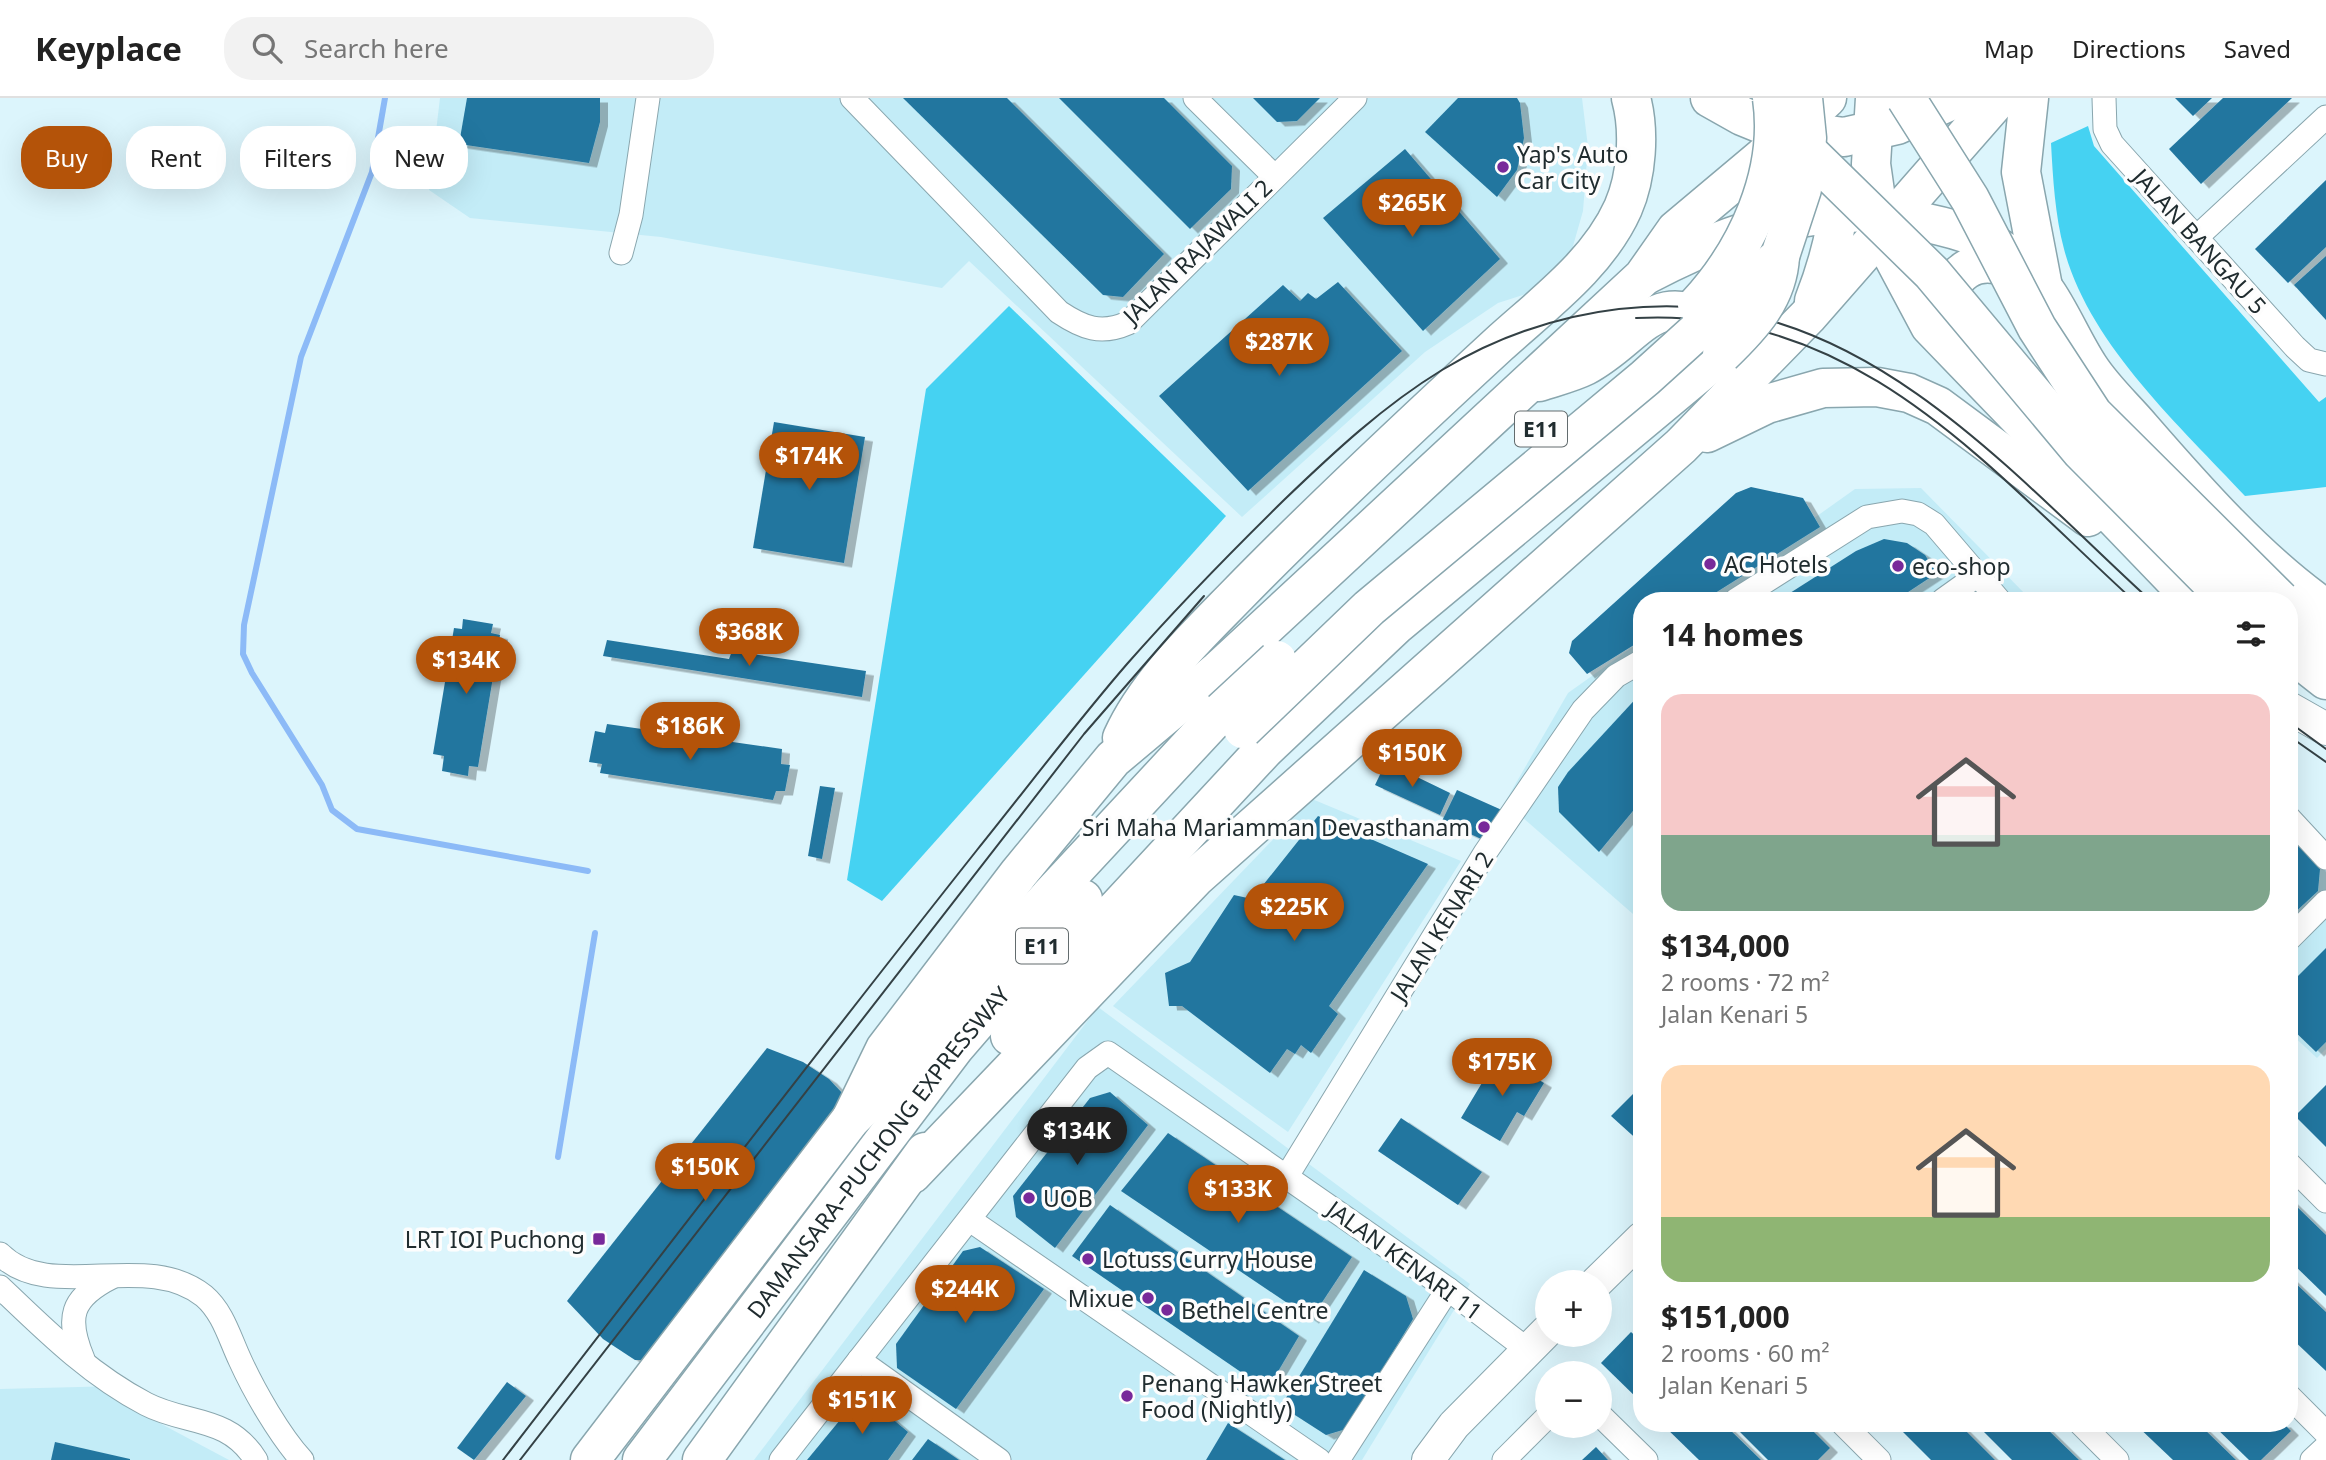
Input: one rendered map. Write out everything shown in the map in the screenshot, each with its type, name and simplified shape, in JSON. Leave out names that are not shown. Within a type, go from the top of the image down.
[{"type":"highway","points":[[1113,760],[1133,713],[1221,612],[1315,514],[1587,263],[1623,207],[1634,163],[1636,116],[1631,98]]},
{"type":"highway","points":[[1710,98],[1760,123],[1798,114],[1863,122],[1927,114],[1957,98]]},
{"type":"highway","points":[[1752,98],[1858,198],[1932,274],[2081,451],[2221,592]]},
{"type":"highway","name":"DAMANSARA–PUCHONG EXPRESSWAY","points":[[642,1460],[858,1178],[955,1046],[1233,720],[1356,586],[1482,476],[1695,307],[1715,286],[1745,239],[1755,215],[1774,137],[1772,98]]},
{"type":"highway","points":[[851,1119],[885,1049],[1019,873],[1113,760],[1219,670],[1643,277],[1676,230],[1798,114],[1827,98]]},
{"type":"highway","points":[[1840,98],[1863,122],[1872,190],[1930,326],[2183,592]]},
{"type":"highway","points":[[1906,98],[1970,199],[2037,328],[2093,414],[2272,592]]},
{"type":"highway","points":[[912,1174],[1195,878],[1681,446],[1808,316],[1886,221],[1999,98]]},
{"type":"highway","points":[[2029,98],[2021,172],[2043,287]]},
{"type":"highway","name":"DAMANSARA–PUCHONG EXPRESSWAY","points":[[590,1460],[851,1119],[919,1052],[979,976],[1032,916],[1233,720],[1645,377],[1780,256],[1802,189],[1807,138],[1798,114]]},
{"type":"highway","points":[[1808,316],[1824,274],[1863,122]]},
{"type":"highway","points":[[1643,277],[1698,250],[1769,223],[1839,213],[1968,234],[1997,246],[2021,263],[2043,287],[2090,368],[2190,484],[2302,593],[2326,609]]},
{"type":"highway","points":[[702,1460],[912,1174],[960,1095],[1070,959],[1264,750],[1395,626],[1592,459],[1665,405],[1740,336],[1769,299],[1779,273],[1780,256]]},
{"type":"highway","points":[[1930,326],[1942,296],[1965,269],[1980,262],[2004,264],[2043,287]]},
{"type":"highway","points":[[1520,389],[1586,365],[1647,318],[1664,310],[1681,310],[1700,315],[1730,334],[1744,355],[1741,386]]},
{"type":"highway","points":[[1681,446],[1767,404],[1823,388],[1877,387],[1909,393],[1938,406],[2090,518],[2128,533]]},
{"type":"highway","points":[[2298,617],[2326,640]]},
{"type":"highway","points":[[2298,658],[2326,680]]},
{"type":"highway","points":[[2298,689],[2326,704]]},
{"type":"highway","points":[[858,1178],[1032,987],[1070,959]]},
{"type":"street","points":[[621,253],[631,215],[648,98]]},
{"type":"street","name":"JALAN RAJAWALI 2","points":[[852,98],[1059,312],[1077,324],[1096,330],[1112,330],[1128,323],[1355,98]]},
{"type":"street","points":[[1195,98],[1274,176]]},
{"type":"street","name":"JALAN BANGAU 5","points":[[2104,98],[2105,129],[2112,144],[2198,236],[2295,347],[2309,360],[2326,364]]},
{"type":"street","points":[[2198,236],[2326,117]]},
{"type":"street","points":[[1749,592],[1867,517],[1902,511],[1917,514],[1934,524],[1992,592]]},
{"type":"street","points":[[1954,592],[1978,575]]},
{"type":"street","name":"JALAN KENARI 2","points":[[1287,1176],[1485,853],[1583,710],[1616,676],[1633,666]]},
{"type":"street","points":[[2298,713],[2326,729]]},
{"type":"street","points":[[2298,828],[2326,858]]},
{"type":"street","points":[[2298,930],[2326,902]]},
{"type":"street","name":"JALAN KENARI 11","points":[[970,1220],[1087,1069],[1108,1053],[1448,1289],[1535,1339]]},
{"type":"street","points":[[2298,1173],[2326,1201]]},
{"type":"street","points":[[781,1460],[970,1220],[1319,1460]]},
{"type":"street","points":[[1609,1270],[1633,1247]]},
{"type":"street","points":[[0,1254],[9,1263],[36,1273],[115,1276],[149,1274],[184,1285],[204,1296],[221,1317],[242,1363],[302,1460]]},
{"type":"street","points":[[85,1366],[72,1332],[76,1309],[89,1289],[115,1276]]},
{"type":"street","points":[[0,1287],[85,1366],[147,1405],[223,1429],[245,1442],[257,1460]]},
{"type":"street","points":[[1338,1460],[1448,1289]]},
{"type":"street","points":[[1428,1460],[1454,1425],[1535,1344]]},
{"type":"street","points":[[859,1360],[999,1460]]},
{"type":"street","points":[[2298,1405],[2326,1433]]},
{"type":"street","points":[[1612,1427],[1646,1460]]},
{"type":"street","points":[[1504,1460],[1535,1429]]},
{"type":"street","points":[[1852,1432],[1879,1460]]},
{"type":"street","points":[[2089,1432],[2117,1460]]},
{"type":"street","points":[[2312,1460],[2326,1447]]},
{"type":"shaded area","points":[[440,98],[1582,98],[1588,147],[1583,211],[1571,253],[1541,289],[1498,303],[1425,352],[1242,517],[969,261],[942,288],[661,237],[470,218],[429,190],[468,189],[468,126],[437,126]]},
{"type":"shaded area","points":[[2088,126],[2094,146],[2319,402],[2326,397],[2326,487],[2245,496],[2166,412],[2115,350],[2076,284],[2064,249],[2056,210],[2051,143]]},
{"type":"shaded area","points":[[1009,306],[1226,516],[882,901],[847,880],[926,389]]},
{"type":"shaded area","points":[[1921,488],[2023,592],[1710,592],[1855,489]]},
{"type":"shaded area","points":[[1633,647],[1633,914],[1505,802],[1568,693]]},
{"type":"shaded area","points":[[1312,799],[1461,861],[1288,1132],[1113,1006]]},
{"type":"shaded area","points":[[2298,838],[2326,868],[2326,1049],[2317,1058],[2298,1040]]},
{"type":"shaded area","points":[[1098,1007],[1470,1284],[1362,1460],[754,1460]]},
{"type":"shaded area","points":[[118,1386],[137,1411],[229,1460],[0,1460],[0,1389]]},
{"type":"building","points":[[467,98],[600,98],[600,122],[589,163],[468,145],[468,126],[462,126]]},
{"type":"building","points":[[903,98],[1007,98],[1164,254],[1123,297],[1103,295]]},
{"type":"building","points":[[1059,98],[1164,98],[1232,166],[1231,189],[1190,229]]},
{"type":"building","points":[[1253,98],[1320,98],[1297,121],[1277,122]]},
{"type":"building","points":[[1458,98],[1517,98],[1520,103],[1524,138],[1517,170],[1497,197],[1425,132]]},
{"type":"building","points":[[2175,98],[2212,98],[2193,116]]},
{"type":"building","points":[[2223,98],[2292,98],[2201,184],[2169,149]]},
{"type":"building","points":[[1405,149],[1500,259],[1423,331],[1323,218]]},
{"type":"building","points":[[2326,180],[2326,247],[2288,283],[2255,249]]},
{"type":"building","points":[[2326,256],[2326,320],[2294,285]]},
{"type":"building","points":[[1338,282],[1402,351],[1248,491],[1159,396],[1283,285],[1300,301],[1308,293],[1316,299]]},
{"type":"building","points":[[774,422],[865,437],[844,563],[753,548]]},
{"type":"building","name":"AC Hotels","points":[[1751,487],[1803,498],[1820,527],[1717,592],[1633,592],[1633,646],[1587,674],[1569,653],[1572,641],[1736,493]]},
{"type":"building","points":[[1884,539],[1907,543],[1925,555],[1937,573],[1908,592],[1792,592],[1856,551]]},
{"type":"building","points":[[463,619],[493,624],[491,633],[500,635],[478,767],[469,766],[468,776],[442,771],[444,756],[433,754],[454,628],[462,629]]},
{"type":"building","points":[[607,640],[729,659],[732,651],[866,671],[862,697],[603,656]]},
{"type":"building","points":[[1633,702],[1633,811],[1599,852],[1559,812],[1558,787],[1568,772]]},
{"type":"building","points":[[607,724],[782,749],[781,764],[790,765],[785,791],[776,791],[773,800],[600,773],[602,764],[589,762],[595,731],[605,733]]},
{"type":"building","points":[[1386,762],[1450,793],[1440,815],[1375,785]]},
{"type":"building","points":[[820,786],[835,788],[822,859],[808,856]]},
{"type":"building","points":[[1457,790],[1504,811],[1490,843],[1442,821]]},
{"type":"building","points":[[1318,816],[1428,864],[1329,1006],[1338,1014],[1311,1053],[1301,1045],[1295,1054],[1287,1049],[1270,1073],[1182,1006],[1169,1006],[1165,973],[1190,962],[1234,895],[1252,899]]},
{"type":"building","points":[[2298,845],[2320,869],[2318,891],[2298,910]]},
{"type":"building","points":[[2326,948],[2326,1042],[2316,1052],[2298,1035],[2298,976]]},
{"type":"building","points":[[767,1048],[803,1062],[829,1079],[845,1096],[644,1360],[635,1360],[603,1339],[567,1301]]},
{"type":"building","points":[[1498,1056],[1544,1083],[1524,1116],[1517,1112],[1500,1141],[1461,1118]]},
{"type":"building","points":[[2326,1085],[2326,1147],[2298,1119],[2298,1113]]},
{"type":"building","points":[[1110,1092],[1148,1125],[1055,1248],[1016,1217],[1013,1196],[1090,1098]]},
{"type":"building","points":[[1633,1094],[1633,1136],[1611,1116]]},
{"type":"building","points":[[1401,1118],[1482,1172],[1458,1205],[1378,1151]]},
{"type":"building","points":[[1168,1133],[1352,1257],[1311,1319],[1121,1191]]},
{"type":"building","points":[[1110,1205],[1299,1336],[1267,1390],[1072,1256]]},
{"type":"building","points":[[2298,1208],[2326,1235],[2326,1296],[2298,1269]]},
{"type":"building","points":[[980,1247],[1044,1289],[956,1409],[897,1368],[896,1344],[963,1251]]},
{"type":"building","points":[[1364,1270],[1406,1296],[1413,1319],[1346,1429],[1326,1435],[1281,1406]]},
{"type":"building","points":[[2298,1286],[2326,1312],[2326,1371],[2298,1345]]},
{"type":"building","points":[[1631,1332],[1633,1334],[1633,1394],[1612,1374],[1612,1361],[1603,1361]]},
{"type":"building","points":[[507,1382],[526,1396],[474,1460],[457,1448]]},
{"type":"building","points":[[871,1401],[908,1432],[888,1460],[807,1460],[854,1403]]},
{"type":"building","points":[[1228,1423],[1285,1460],[1206,1460]]},
{"type":"building","points":[[1670,1432],[1732,1432],[1761,1460],[1699,1460]]},
{"type":"building","points":[[1740,1432],[1814,1432],[1830,1448],[1818,1460],[1768,1460]]},
{"type":"building","points":[[1903,1432],[1967,1432],[1995,1460],[1931,1460]]},
{"type":"building","points":[[1984,1432],[2050,1432],[2079,1460],[2012,1460]]},
{"type":"building","points":[[2143,1432],[2207,1432],[2236,1460],[2173,1460]]},
{"type":"building","points":[[2220,1432],[2290,1432],[2261,1460],[2249,1460]]},
{"type":"building","points":[[928,1439],[946,1451],[959,1460],[912,1460]]},
{"type":"building","points":[[55,1442],[130,1459],[130,1460],[51,1460]]},
{"type":"building","points":[[1596,1447],[1608,1460],[1582,1460]]},
{"type":"waterway","points":[[385,98],[372,172],[301,357],[244,625],[243,654],[252,673],[322,785],[332,810],[357,829],[588,871]]},
{"type":"waterway","points":[[558,1157],[595,933]]},
{"type":"tram line","points":[[503,1460],[858,1002],[1127,664],[1224,560],[1340,448],[1399,399],[1473,353],[1539,326],[1573,317],[1643,307],[1714,309],[1778,323],[1839,347],[1897,380],[1952,420],[2004,463],[2142,592]]},
{"type":"tram line","points":[[1636,318],[1715,321],[1786,338],[1852,367],[1912,404],[1969,448],[2125,592]]},
{"type":"tram line","points":[[520,1460],[1084,734],[1204,596]]},
{"type":"tram line","points":[[2298,729],[2326,749]]},
{"type":"tram line","points":[[2298,742],[2326,762]]},
{"type":"place","name":"Yap's Auto Car City","points":[[1503,167]]},
{"type":"place","name":"AC Hotels","points":[[1710,564]]},
{"type":"place","name":"eco-shop","points":[[1898,566]]},
{"type":"place","name":"Sri Maha Mariamman Devasthanam","points":[[1484,827]]},
{"type":"place","name":"UOB","points":[[1029,1198]]},
{"type":"place","name":"LRT IOI Puchong","points":[[599,1239]]},
{"type":"place","name":"Lotuss Curry House","points":[[1088,1259]]},
{"type":"place","name":"Mixue","points":[[1148,1298]]},
{"type":"place","name":"Bethel Centre","points":[[1167,1310]]},
{"type":"place","name":"Penang Hawker Street Food (Nightly)","points":[[1127,1396]]}]
